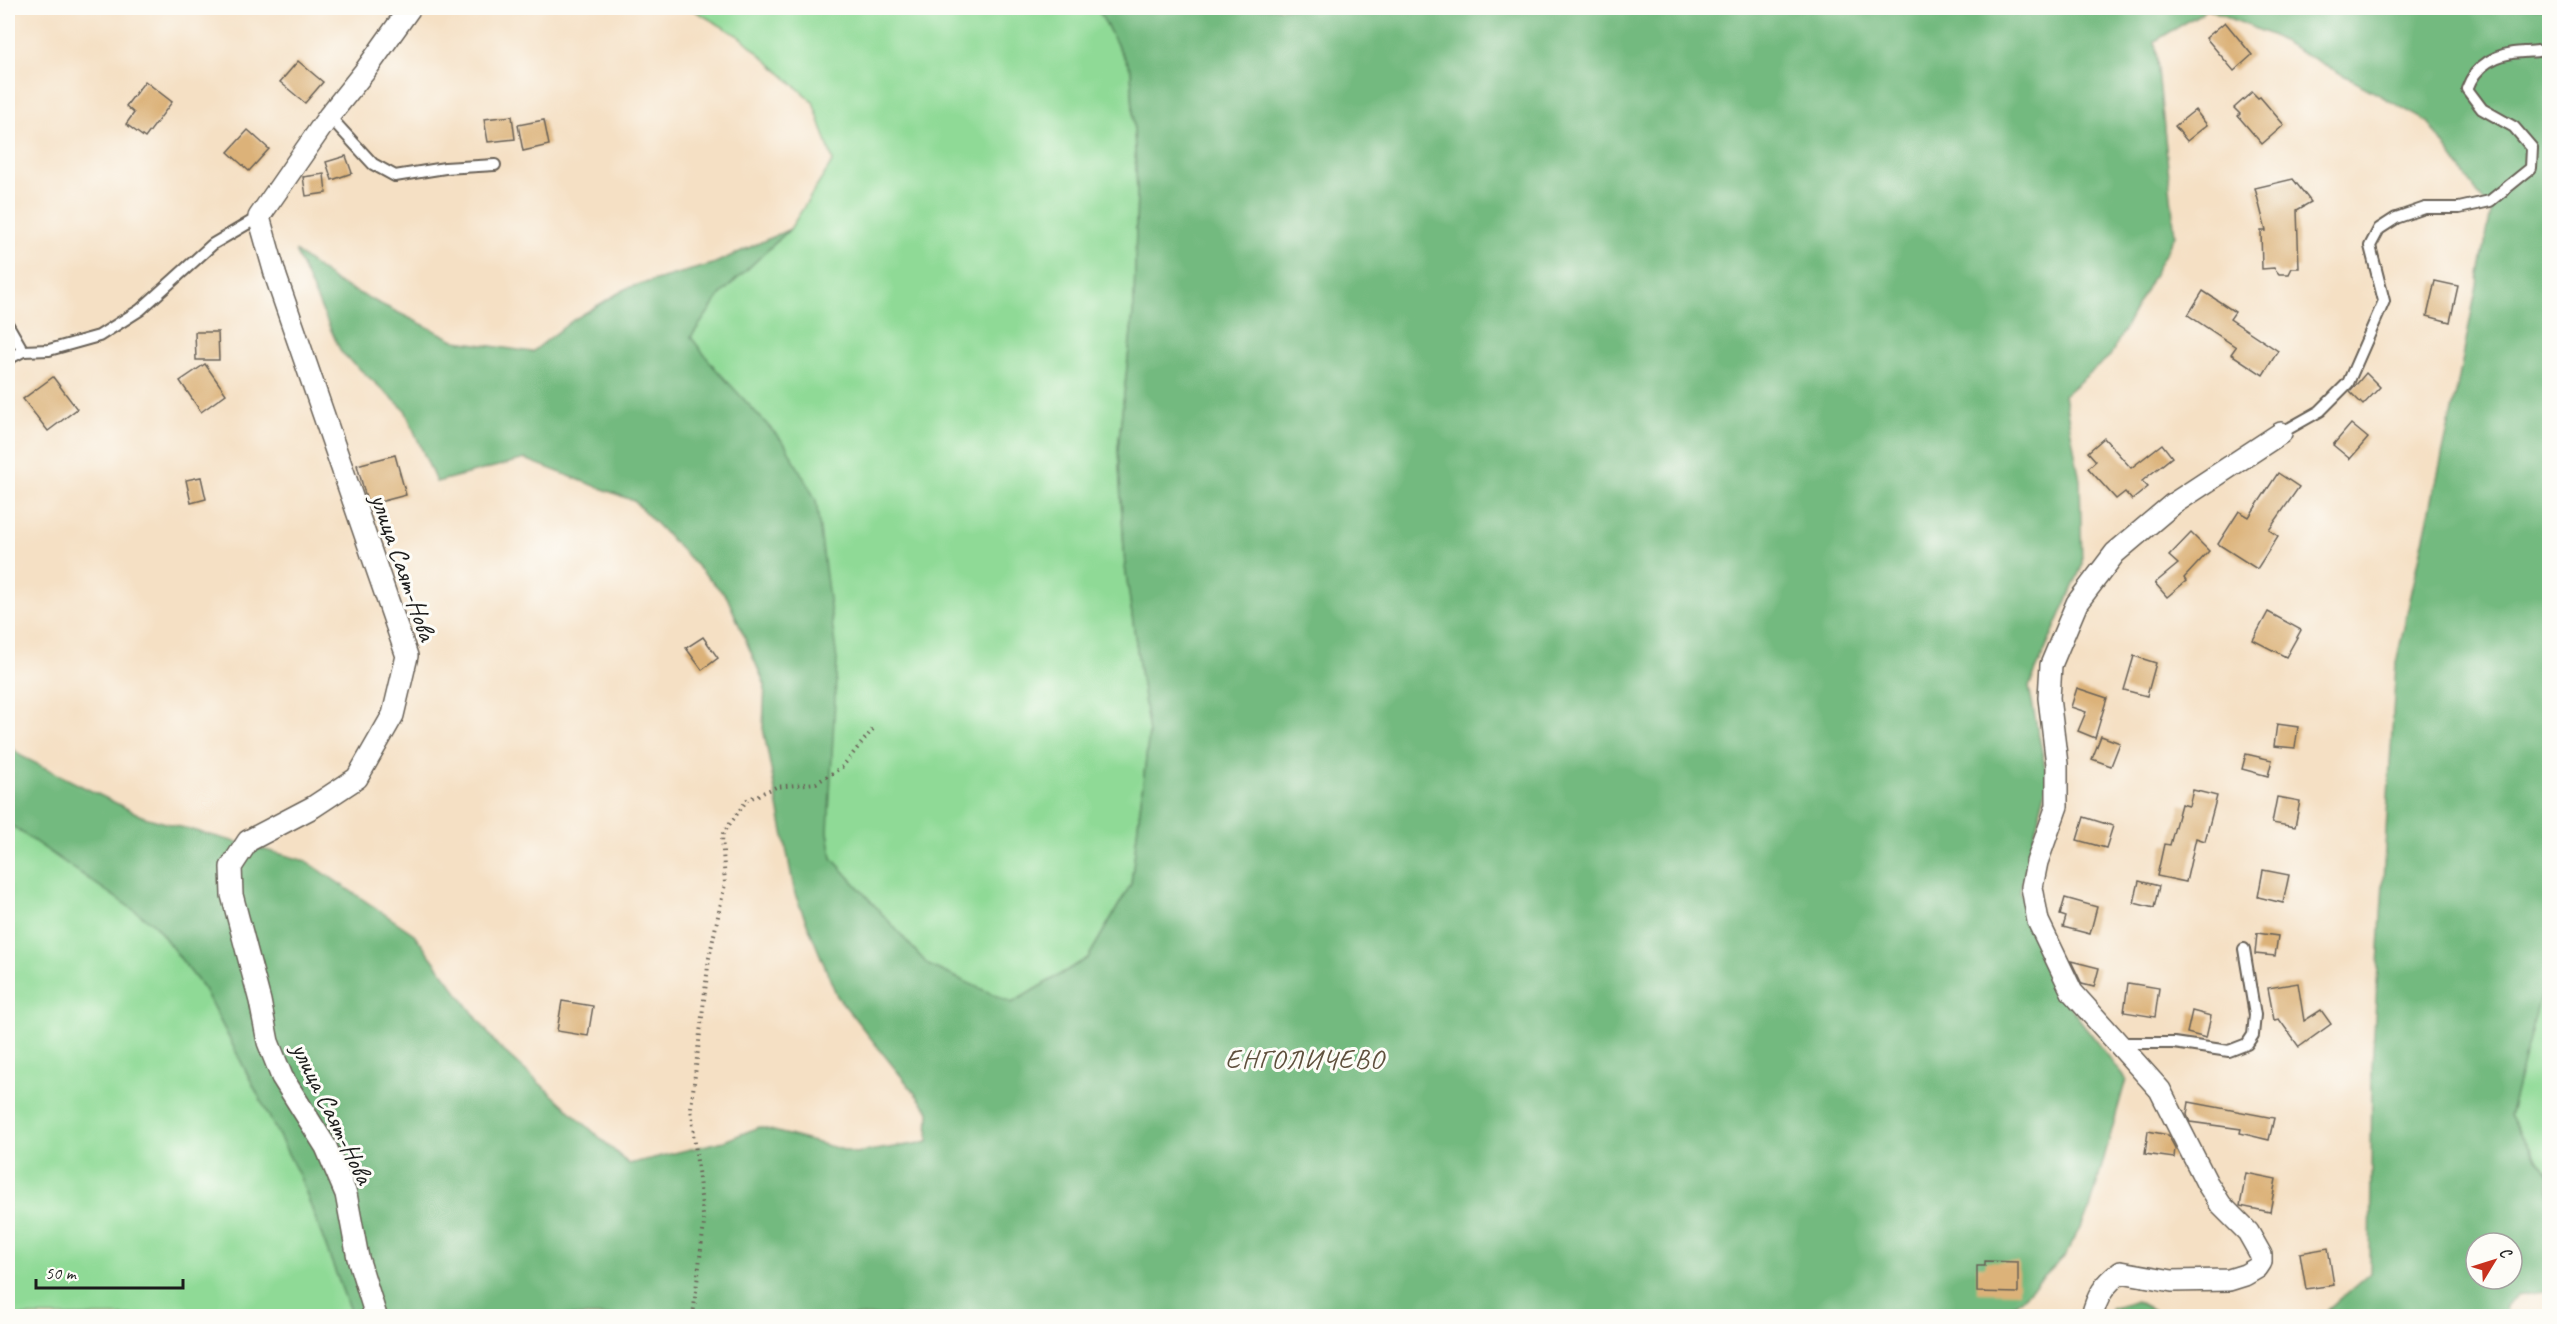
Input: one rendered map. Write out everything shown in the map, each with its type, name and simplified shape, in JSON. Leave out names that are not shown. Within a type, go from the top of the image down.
[{"type":"street","points":[[259,217],[329,116],[365,71],[410,8]]},
{"type":"street","name":"улица Саят-Нова","points":[[259,217],[280,289],[407,656],[393,715],[357,778],[313,807],[248,841],[231,867],[231,895],[260,1001],[268,1042],[282,1077],[326,1147],[346,1194],[358,1258],[375,1317]]},
{"type":"street","points":[[2092,1317],[2101,1291],[2110,1279],[2121,1272],[2172,1281],[2229,1280],[2245,1275],[2257,1268],[2261,1262],[2258,1245],[2221,1205],[2207,1184],[2160,1090],[2072,993],[2038,921],[2032,887],[2037,862],[2057,806],[2057,764],[2049,698],[2051,665],[2077,603],[2115,553],[2173,504],[2281,433]]},
{"type":"lane","points":[[2281,433],[2320,411],[2348,383],[2384,300],[2370,246],[2379,229],[2396,218],[2426,208],[2459,208],[2490,201],[2531,168],[2532,148],[2514,127],[2482,109],[2467,89],[2472,75],[2487,62],[2514,52],[2544,51],[2550,46]]},
{"type":"lane","points":[[329,116],[373,164],[395,176],[445,168],[495,165]]},
{"type":"lane","points":[[8,325],[13,355],[49,350],[99,336],[140,310],[213,244],[259,217]]},
{"type":"lane","points":[[2119,1043],[2174,1043],[2229,1051],[2247,1044],[2253,1035],[2255,1015],[2244,949]]},
{"type":"path","points":[[693,1317],[704,1224],[691,1108],[710,958],[725,884],[722,835],[747,800],[776,787],[816,783],[842,767],[873,729]]},
{"type":"green space","points":[[690,8],[1097,8],[1131,70],[1137,190],[1134,305],[1118,448],[1125,566],[1149,733],[1131,884],[1088,958],[1012,1003],[928,965],[832,858],[828,832],[714,367],[690,337],[721,294],[790,229],[833,161],[813,102],[742,38]]},
{"type":"green space","points":[[1097,8],[2549,8],[2550,958],[2509,1117],[2549,1175],[2550,1291],[2516,1296],[2505,1306],[2506,1316],[2321,1316],[2370,1273],[2372,1067],[2396,663],[2457,388],[2491,212],[2428,122],[2271,35],[2208,9],[2155,41],[2175,235],[2110,356],[2064,395],[2080,480],[2082,566],[2029,687],[2048,781],[2020,891],[2056,989],[2126,1079],[2090,1209],[2065,1256],[2015,1305],[1983,1316],[352,1316],[300,1177],[204,989],[154,924],[8,823],[8,744],[21,756],[144,817],[306,861],[414,934],[497,1045],[629,1164],[724,1141],[759,1127],[855,1153],[928,1142],[929,1111],[837,996],[795,894],[763,728],[765,685],[727,597],[634,501],[525,459],[436,482],[405,410],[341,352],[295,251],[338,283],[456,341],[532,352],[573,320],[627,288],[713,264],[790,229],[721,294],[691,337],[714,367],[785,444],[816,500],[837,660],[828,832],[832,858],[928,965],[1012,1003],[1088,958],[1131,884],[1149,733],[1125,566],[1118,448],[1134,305],[1137,190],[1131,70]]},
{"type":"green space","points":[[8,823],[154,924],[204,989],[300,1177],[352,1316],[8,1316]]},
{"type":"green space","points":[[2549,958],[2549,1175],[2509,1117]]},
{"type":"green space","points":[[2136,1301],[2164,1316],[2110,1316],[2111,1309]]},
{"type":"building","points":[[2225,22],[2252,55],[2234,71],[2206,38]]},
{"type":"building","points":[[298,61],[323,82],[305,103],[280,82]]},
{"type":"building","points":[[145,81],[172,102],[145,138],[126,124],[134,113],[126,106]]},
{"type":"building","points":[[2252,92],[2258,98],[2260,97],[2284,125],[2262,144],[2234,108]]},
{"type":"building","points":[[2195,110],[2207,125],[2187,141],[2175,126]]},
{"type":"building","points":[[512,116],[515,139],[488,142],[484,119]]},
{"type":"building","points":[[544,120],[549,145],[523,151],[518,125]]},
{"type":"building","points":[[248,130],[269,149],[249,171],[228,152]]},
{"type":"building","points":[[346,156],[352,173],[332,180],[326,162]]},
{"type":"building","points":[[324,174],[326,193],[306,196],[303,177]]},
{"type":"building","points":[[2293,179],[2311,202],[2297,210],[2299,268],[2292,268],[2289,274],[2279,274],[2274,268],[2262,269],[2261,231],[2266,231],[2255,188]]},
{"type":"building","points":[[2435,281],[2458,286],[2450,322],[2427,316]]},
{"type":"building","points":[[2203,291],[2235,312],[2230,319],[2278,351],[2263,375],[2231,354],[2236,347],[2188,315]]},
{"type":"building","points":[[195,332],[218,332],[219,360],[196,360]]},
{"type":"building","points":[[205,364],[226,394],[201,412],[180,381]]},
{"type":"building","points":[[2366,373],[2380,387],[2363,405],[2350,392]]},
{"type":"building","points":[[53,377],[77,409],[48,431],[23,399]]},
{"type":"building","points":[[2351,424],[2368,438],[2350,459],[2333,445]]},
{"type":"building","points":[[2104,438],[2131,468],[2162,444],[2172,457],[2142,481],[2148,487],[2132,500],[2125,492],[2116,499],[2088,468],[2096,461],[2088,452]]},
{"type":"building","points":[[395,455],[406,495],[368,505],[357,465]]},
{"type":"building","points":[[2278,473],[2299,487],[2269,530],[2278,536],[2257,569],[2218,544],[2239,511],[2249,517]]},
{"type":"building","points":[[201,477],[206,499],[191,503],[186,480]]},
{"type":"building","points":[[2191,533],[2209,551],[2184,578],[2186,581],[2167,597],[2155,583],[2178,564],[2169,556]]},
{"type":"building","points":[[2268,612],[2301,630],[2286,657],[2253,640]]},
{"type":"building","points":[[703,637],[718,658],[702,670],[686,648]]},
{"type":"building","points":[[2134,656],[2156,663],[2147,696],[2124,690]]},
{"type":"building","points":[[2077,688],[2107,698],[2095,738],[2078,731],[2086,712],[2071,707]]},
{"type":"building","points":[[2277,724],[2298,727],[2295,748],[2274,746]]},
{"type":"building","points":[[2101,736],[2120,743],[2111,766],[2092,759]]},
{"type":"building","points":[[2246,754],[2272,760],[2268,776],[2242,769]]},
{"type":"building","points":[[2193,790],[2217,796],[2205,841],[2196,838],[2186,882],[2157,876],[2164,844],[2170,845],[2181,804],[2189,806]]},
{"type":"building","points":[[2277,797],[2300,801],[2295,827],[2272,823]]},
{"type":"building","points":[[2084,817],[2113,826],[2106,848],[2077,840]]},
{"type":"building","points":[[2263,870],[2289,875],[2283,903],[2258,897]]},
{"type":"building","points":[[2139,881],[2159,886],[2154,908],[2134,903]]},
{"type":"building","points":[[2065,898],[2097,907],[2090,934],[2063,927],[2066,917],[2060,915]]},
{"type":"building","points":[[2257,933],[2278,936],[2275,956],[2255,954]]},
{"type":"building","points":[[2071,961],[2099,968],[2094,987],[2082,984]]},
{"type":"building","points":[[2128,983],[2159,988],[2155,1017],[2124,1012]]},
{"type":"building","points":[[2298,983],[2304,1021],[2321,1010],[2331,1024],[2299,1047],[2279,1019],[2274,1020],[2268,988]]},
{"type":"building","points":[[562,1001],[593,1006],[588,1036],[557,1031]]},
{"type":"building","points":[[2192,1011],[2211,1016],[2206,1038],[2187,1033]]},
{"type":"building","points":[[2189,1102],[2274,1118],[2269,1140],[2240,1133],[2241,1129],[2190,1122],[2187,1115]]},
{"type":"building","points":[[2148,1131],[2168,1135],[2175,1148],[2174,1158],[2145,1154]]},
{"type":"building","points":[[2246,1173],[2276,1179],[2270,1212],[2240,1206]]},
{"type":"building","points":[[2328,1248],[2334,1285],[2306,1289],[2300,1253]]},
{"type":"building","points":[[1985,1261],[2018,1262],[2018,1293],[1977,1292],[1977,1266],[1985,1266]]},
{"type":"district","name":"ЕНГОЛИЧЕВО","points":[[1305,1059]]}]
